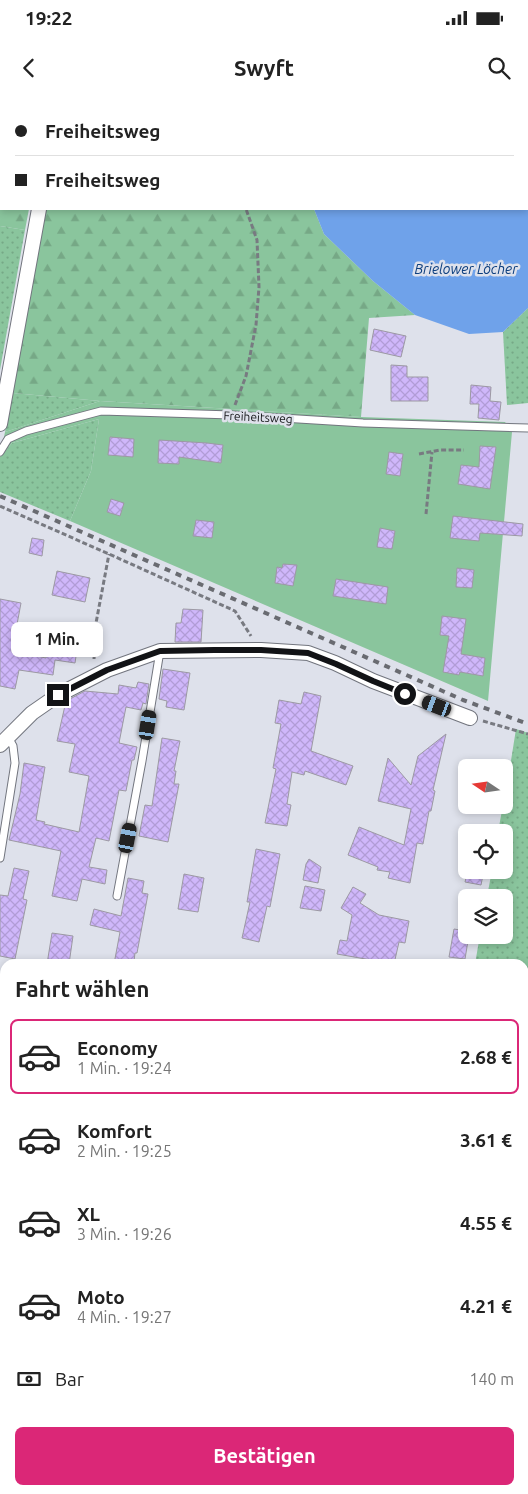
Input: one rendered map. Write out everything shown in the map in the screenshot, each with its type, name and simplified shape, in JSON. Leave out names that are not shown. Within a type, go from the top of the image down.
[{"type":"street","points":[[0,424],[39,210]]},
{"type":"street","points":[[4,741],[32,713],[58,695],[107,670],[160,651],[261,650],[308,653],[373,681],[470,718]]},
{"type":"lane","name":"Freiheitsweg","points":[[0,452],[8,439],[26,431],[101,411],[232,415],[363,423],[528,428]]},
{"type":"lane","points":[[117,896],[160,651]]},
{"type":"lane","points":[[0,858],[15,764],[13,746],[4,741]]},
{"type":"path","points":[[232,415],[246,376],[256,325],[259,286],[257,240],[246,210]]},
{"type":"path","points":[[419,454],[440,450],[464,450]]},
{"type":"path","points":[[426,514],[432,452]]},
{"type":"path","points":[[0,506],[235,611],[261,650]]},
{"type":"path","points":[[93,677],[96,623],[109,554]]},
{"type":"path","points":[[470,718],[528,734]]},
{"type":"green space","points":[[0,210],[29,210],[25,230],[0,226]]},
{"type":"green space","points":[[46,210],[314,210],[324,234],[373,281],[415,315],[369,318],[361,417],[100,401],[13,393]]},
{"type":"green space","points":[[0,226],[25,230],[0,370]]},
{"type":"green space","points":[[528,308],[528,403],[507,405],[503,332]]},
{"type":"green space","points":[[13,393],[100,401],[5,432]]},
{"type":"green space","points":[[100,401],[361,417],[505,422],[512,432],[488,701],[70,521],[91,471],[99,419],[12,443],[0,457],[5,432]]},
{"type":"green space","points":[[99,419],[91,471],[70,521],[0,492],[0,457],[12,443]]},
{"type":"green space","points":[[516,729],[528,733],[528,959],[476,959],[478,944],[513,944],[513,889],[488,889],[490,879],[513,879],[513,824],[499,824],[501,814],[513,814],[513,759],[511,759]]},
{"type":"water","name":"Brielower Löcher","points":[[314,210],[528,210],[528,308],[503,332],[469,334],[415,315],[373,281],[324,234]]},
{"type":"building","points":[[374,329],[406,336],[401,357],[370,350]]},
{"type":"building","points":[[391,365],[407,366],[407,377],[428,377],[428,401],[391,401]]},
{"type":"building","points":[[471,385],[491,387],[490,401],[501,402],[499,420],[478,418],[479,404],[470,404]]},
{"type":"building","points":[[110,437],[134,439],[133,457],[108,455]]},
{"type":"building","points":[[159,440],[223,445],[221,463],[179,457],[179,464],[158,463]]},
{"type":"building","points":[[480,446],[496,447],[490,489],[458,484],[461,465],[479,467]]},
{"type":"building","points":[[389,452],[403,454],[400,476],[386,474]]},
{"type":"building","points":[[111,499],[124,503],[120,516],[107,512]]},
{"type":"building","points":[[453,516],[523,524],[522,536],[480,533],[479,541],[450,538]]},
{"type":"building","points":[[196,520],[214,522],[212,538],[193,536]]},
{"type":"building","points":[[380,528],[395,531],[392,549],[377,547]]},
{"type":"building","points":[[32,538],[44,540],[42,556],[29,553]]},
{"type":"building","points":[[283,564],[297,565],[293,586],[275,583],[277,567],[282,568]]},
{"type":"building","points":[[457,568],[474,570],[472,588],[456,587]]},
{"type":"building","points":[[57,571],[90,578],[85,602],[52,595]]},
{"type":"building","points":[[336,579],[388,587],[386,604],[333,596]]},
{"type":"building","points":[[0,599],[21,603],[12,651],[46,658],[51,626],[80,630],[75,663],[55,660],[53,675],[19,670],[15,689],[0,686]]},
{"type":"building","points":[[183,609],[203,610],[201,642],[175,642],[176,623],[181,623]]},
{"type":"building","points":[[442,616],[466,619],[461,654],[485,658],[483,676],[460,672],[459,675],[443,672],[449,636],[440,635]]},
{"type":"building","points":[[163,669],[190,673],[184,710],[166,707],[167,701],[159,699]]},
{"type":"building","points":[[138,682],[149,684],[146,704],[143,703],[141,710],[126,707],[119,743],[137,747],[134,760],[132,760],[126,791],[119,790],[109,841],[96,838],[89,867],[107,870],[105,884],[82,879],[77,901],[52,896],[61,851],[9,840],[20,794],[24,763],[45,767],[36,820],[45,822],[44,824],[79,832],[89,776],[69,772],[75,744],[57,741],[66,701],[85,691],[118,694],[119,685],[136,688]]},
{"type":"building","points":[[304,692],[321,696],[311,751],[353,766],[346,785],[305,771],[304,775],[292,772],[287,804],[291,805],[287,826],[265,823],[276,769],[273,768],[281,724],[275,723],[279,700],[301,704]]},
{"type":"building","points":[[446,734],[433,790],[435,791],[431,811],[429,811],[423,844],[417,843],[410,883],[388,878],[390,872],[377,870],[378,867],[348,855],[359,827],[404,845],[411,809],[378,801],[388,758],[411,785],[418,756]]},
{"type":"building","points":[[162,738],[180,741],[174,771],[176,771],[174,784],[179,784],[168,842],[139,836],[145,805],[152,806]]},
{"type":"building","points":[[256,849],[280,854],[270,907],[267,906],[259,942],[242,938],[250,902],[247,902]]},
{"type":"building","points":[[309,859],[321,867],[318,883],[303,880],[306,864]]},
{"type":"building","points":[[14,868],[29,871],[23,899],[27,900],[15,959],[0,956],[0,895],[8,896]]},
{"type":"building","points":[[184,874],[204,878],[198,912],[178,909]]},
{"type":"building","points":[[128,878],[144,881],[142,893],[148,894],[134,959],[115,959],[120,932],[90,925],[94,909],[121,916]]},
{"type":"building","points":[[466,879],[482,879],[481,885],[465,882]]},
{"type":"building","points":[[305,886],[325,890],[321,911],[300,908]]},
{"type":"building","points":[[353,887],[366,894],[360,903],[379,915],[409,921],[405,943],[399,942],[395,959],[366,959],[337,954],[340,940],[347,941],[352,915],[341,908]]},
{"type":"building","points":[[454,929],[458,930],[458,944],[468,944],[465,959],[449,957]]},
{"type":"building","points":[[52,933],[73,936],[70,959],[48,959]]},
{"type":"railway","points":[[0,496],[463,700],[528,724]]},
{"type":"route","points":[[58,695],[107,670],[160,651],[214,650],[308,653],[405,694]]}]
